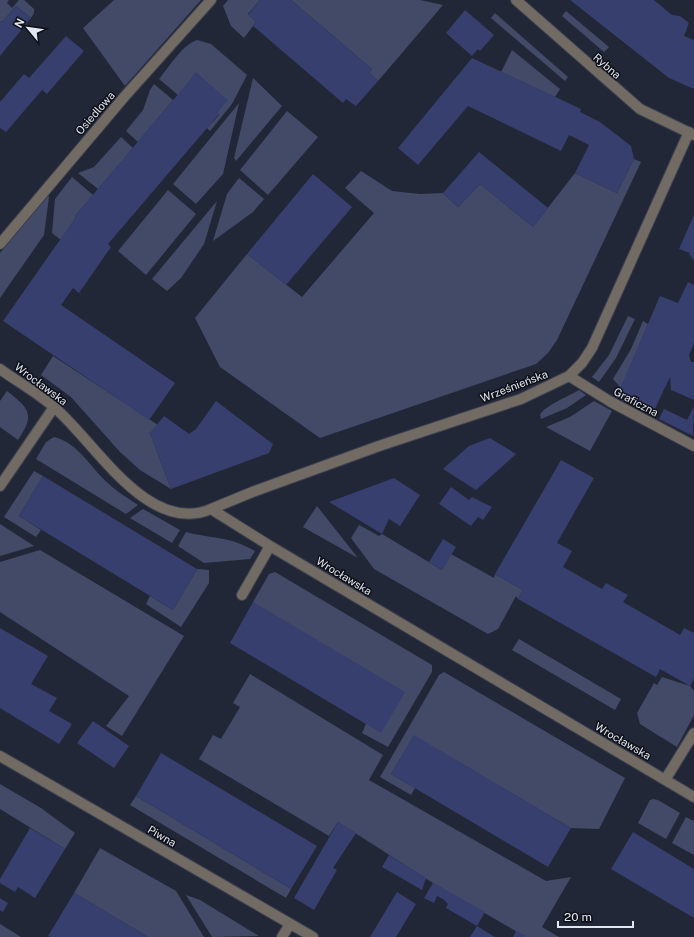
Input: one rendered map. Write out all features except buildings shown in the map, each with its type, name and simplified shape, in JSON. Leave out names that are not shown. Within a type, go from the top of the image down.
[{"type":"street","name":"Osiedlowa","points":[[0,244],[115,108],[211,0]]},
{"type":"street","name":"Rybna","points":[[516,0],[640,109],[691,133]]},
{"type":"street","name":"Wrześnieńska","points":[[211,509],[263,488],[364,451],[521,399],[569,376],[582,363],[592,348],[691,133]]},
{"type":"street","name":"Wrocławska","points":[[0,369],[54,407],[74,426],[121,479],[163,509],[179,513],[200,514],[211,509],[270,546],[694,797]]},
{"type":"street","name":"Graficzna","points":[[569,376],[611,402],[694,446]]},
{"type":"street","points":[[0,486],[54,407]]},
{"type":"street","points":[[242,595],[270,546]]},
{"type":"street","points":[[665,780],[694,733]]},
{"type":"street","name":"Piwna","points":[[0,756],[312,937]]},
{"type":"street","points":[[282,937],[290,924]]},
{"type":"shaded area","points":[[0,0],[9,0],[7,3],[12,8],[19,0],[24,0],[34,9],[34,13],[31,18],[16,6],[2,22],[0,21]]},
{"type":"shaded area","points":[[114,0],[201,0],[125,86],[83,28]]},
{"type":"shaded area","points":[[228,0],[260,0],[248,14],[256,22],[244,38],[231,26],[223,6]]},
{"type":"shaded area","points":[[291,0],[420,0],[443,5],[378,81],[369,73],[372,69]]},
{"type":"shaded area","points":[[566,11],[609,47],[604,52],[562,16]]},
{"type":"shaded area","points":[[495,13],[568,77],[565,81],[491,18]]},
{"type":"shaded area","points":[[197,40],[211,44],[247,75],[232,104],[210,131],[207,128],[219,115],[217,112],[227,100],[196,73],[178,95],[159,79],[176,57],[186,47]]},
{"type":"shaded area","points":[[512,50],[560,89],[555,97],[501,72]]},
{"type":"shaded area","points":[[253,78],[282,106],[236,161],[234,158]]},
{"type":"shaded area","points":[[154,84],[173,100],[138,142],[126,131],[143,110],[150,90]]},
{"type":"shaded area","points":[[239,103],[223,174],[196,204],[173,184]]},
{"type":"shaded area","points":[[287,111],[318,137],[268,195],[240,170]]},
{"type":"shaded area","points":[[121,137],[133,148],[98,189],[78,173],[94,167]]},
{"type":"shaded area","points":[[634,159],[641,162],[557,340],[548,353],[536,364],[320,438],[220,367],[195,318],[247,254],[302,297],[374,213],[345,188],[361,171],[392,191],[420,194],[443,193],[458,207],[480,184],[533,227],[575,173],[617,193]]},
{"type":"shaded area","points":[[72,177],[93,195],[75,216],[76,217],[61,240],[52,233],[55,199]]},
{"type":"shaded area","points":[[239,178],[264,199],[253,212],[213,241],[227,194]]},
{"type":"shaded area","points":[[168,190],[196,214],[146,275],[118,251]]},
{"type":"shaded area","points":[[48,196],[44,235],[0,298],[0,253]]},
{"type":"shaded area","points":[[217,201],[204,244],[181,278],[167,291],[152,279]]},
{"type":"shaded area","points":[[628,316],[635,319],[616,358],[599,382],[592,377],[609,355]]},
{"type":"shaded area","points":[[643,321],[648,324],[621,388],[613,379],[631,349]]},
{"type":"shaded area","points":[[53,356],[158,425],[150,433],[171,489],[140,470],[120,452],[71,397],[41,375]]},
{"type":"shaded area","points":[[579,390],[586,395],[567,408],[541,419],[540,415],[546,408]]},
{"type":"shaded area","points":[[7,391],[21,403],[28,413],[27,424],[18,440],[0,427],[0,401]]},
{"type":"shaded area","points":[[594,401],[612,411],[590,451],[546,427],[570,417]]},
{"type":"shaded area","points":[[54,437],[63,440],[78,450],[103,479],[138,505],[126,514],[36,459],[46,442]]},
{"type":"shaded area","points":[[34,471],[43,476],[19,516],[41,530],[36,537],[4,517]]},
{"type":"shaded area","points":[[317,506],[358,558],[303,527]]},
{"type":"shaded area","points":[[143,509],[180,530],[172,543],[130,518]]},
{"type":"shaded area","points":[[0,524],[34,546],[0,556]]},
{"type":"shaded area","points":[[359,525],[379,536],[382,534],[442,570],[451,554],[494,578],[495,574],[523,590],[518,599],[516,596],[498,629],[488,634],[374,569],[351,538]]},
{"type":"shaded area","points":[[186,532],[229,540],[255,551],[250,559],[204,563],[178,546]]},
{"type":"shaded area","points":[[40,550],[184,636],[122,736],[106,726],[129,696],[0,612],[0,562]]},
{"type":"shaded area","points":[[197,569],[209,570],[209,583],[181,627],[146,604],[150,596],[173,610]]},
{"type":"shaded area","points":[[275,572],[432,665],[432,672],[388,747],[362,733],[366,724],[253,602],[269,574]]},
{"type":"shaded area","points":[[519,639],[621,699],[615,710],[512,650]]},
{"type":"shaded area","points":[[444,672],[625,778],[599,829],[571,828],[414,736],[391,774],[415,788],[411,795],[380,777],[439,675]]},
{"type":"shaded area","points":[[250,674],[383,755],[369,780],[546,881],[571,877],[542,927],[559,937],[526,937],[433,883],[338,822],[329,836],[199,759],[213,735],[221,739],[240,707],[233,703]]},
{"type":"shaded area","points":[[662,677],[690,686],[694,691],[694,715],[677,747],[640,724],[637,713],[654,683],[657,685]]},
{"type":"shaded area","points":[[0,784],[41,808],[75,833],[65,849],[0,809]]},
{"type":"shaded area","points":[[136,796],[291,889],[286,898],[130,805]]},
{"type":"shaded area","points":[[650,800],[658,800],[680,813],[666,839],[638,823]]},
{"type":"shaded area","points":[[686,817],[694,821],[694,855],[672,843]]},
{"type":"shaded area","points":[[100,848],[176,891],[204,937],[148,937],[74,893]]},
{"type":"shaded area","points":[[186,895],[200,900],[259,936],[212,937]]},
{"type":"shaded area","points":[[0,924],[21,937],[0,937]]}]
